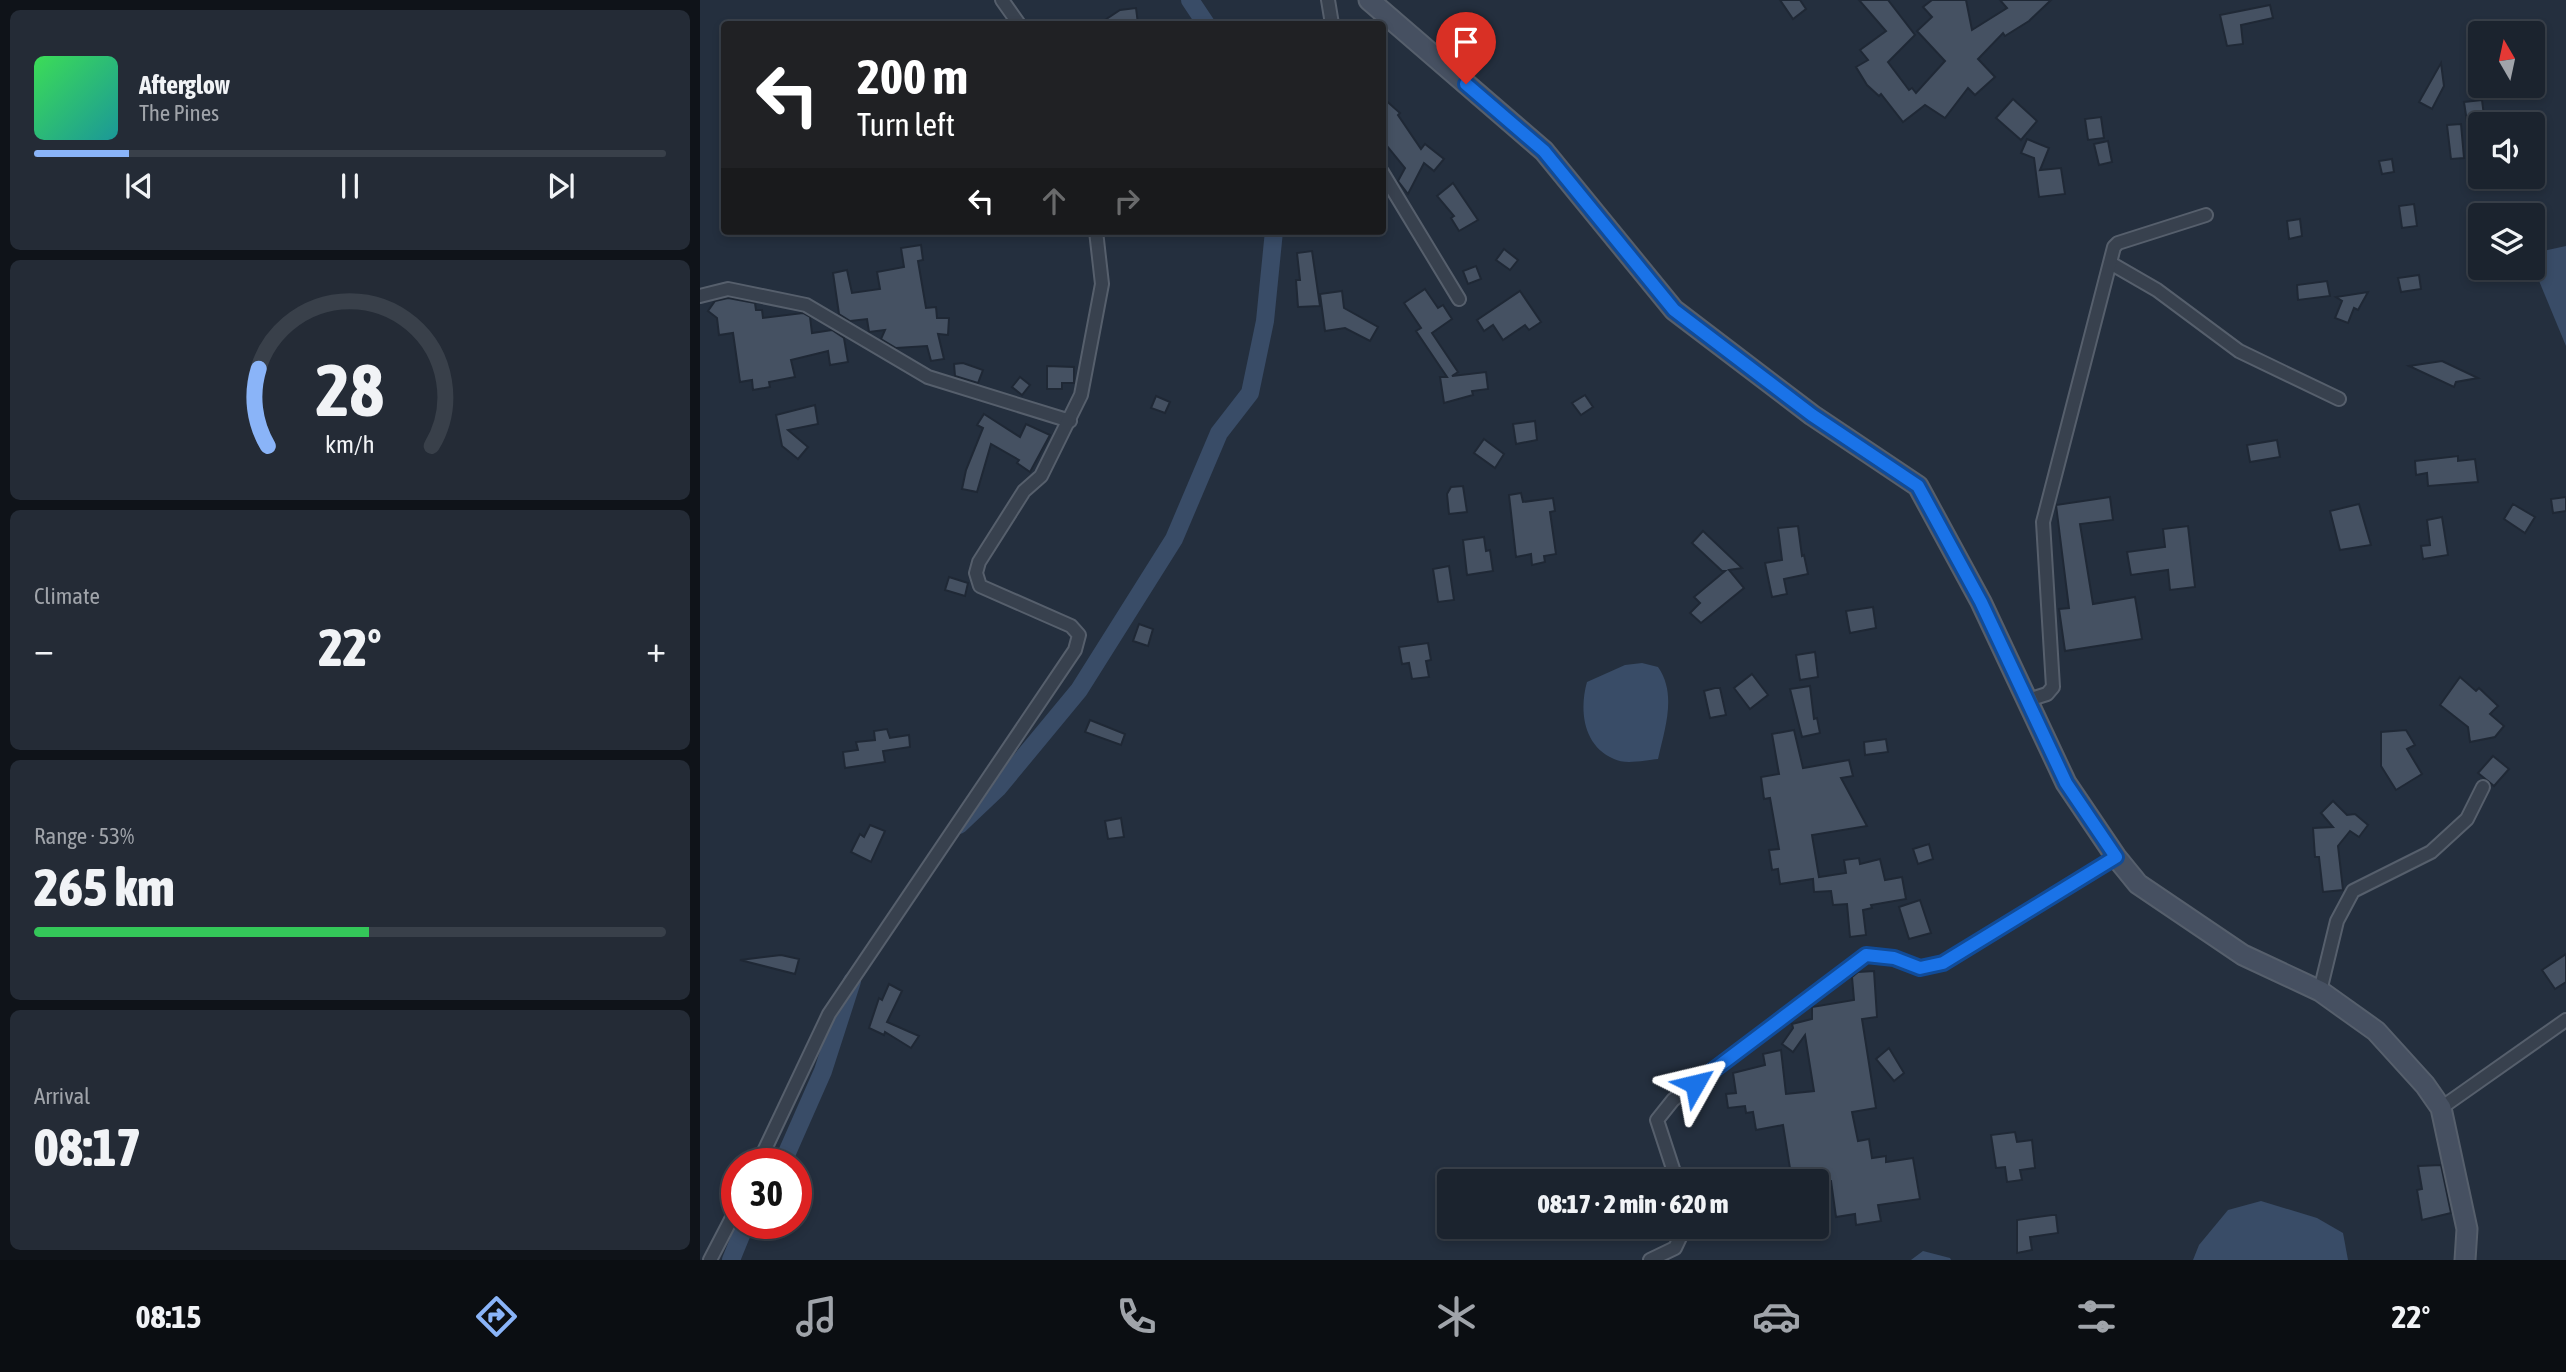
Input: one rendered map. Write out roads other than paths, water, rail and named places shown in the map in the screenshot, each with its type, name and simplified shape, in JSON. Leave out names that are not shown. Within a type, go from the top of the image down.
[{"type":"street","points":[[1002,0],[1017,21]]},
{"type":"street","points":[[1328,0],[1332,21]]},
{"type":"street","points":[[1369,0],[1544,151],[1674,310],[1812,415],[1918,486],[1981,602],[2066,783],[2116,857],[2138,884],[2243,955],[2320,991],[2376,1031],[2425,1085],[2441,1108],[2467,1229],[2465,1260]]},
{"type":"street","points":[[1386,179],[1459,299]]},
{"type":"street","points":[[2028,700],[2047,694],[2053,687],[2043,522],[2118,243],[2206,215]]},
{"type":"street","points":[[766,1148],[829,1014],[1075,650],[1079,635],[1070,626],[980,586],[976,573],[979,562],[1024,491],[1041,476],[1081,395],[1102,284],[1096,235]]},
{"type":"street","points":[[2112,264],[2157,290],[2239,351],[2339,399]]},
{"type":"street","points":[[700,296],[728,289],[806,305],[928,377],[1070,421]]},
{"type":"street","points":[[2320,991],[2337,921],[2353,891],[2431,852],[2467,820],[2483,787]]},
{"type":"street","points":[[1673,1169],[1657,1120],[1673,1100],[1866,955],[1894,958],[1920,968],[1943,963],[2116,857]]},
{"type":"street","points":[[2441,1108],[2566,1020]]},
{"type":"street","points":[[710,1260],[721,1239]]},
{"type":"street","points":[[1650,1260],[1675,1248],[1679,1239]]},
{"type":"water","points":[[2566,246],[2566,346],[2539,280],[2545,280],[2545,251]]},
{"type":"water","points":[[1642,663],[1658,667],[1667,688],[1668,712],[1658,759],[1619,761],[1604,753],[1590,736],[1583,704],[1587,682],[1625,665]]},
{"type":"water","points":[[2261,1201],[2317,1218],[2343,1233],[2348,1260],[2193,1260],[2199,1245],[2228,1210]]},
{"type":"water","points":[[1923,1251],[1950,1258],[1951,1260],[1911,1260]]},
{"type":"waterway","points":[[1190,0],[1204,21]]},
{"type":"waterway","points":[[959,825],[998,788],[1079,690],[1174,539],[1219,433],[1250,393],[1265,321],[1274,235]]},
{"type":"waterway","points":[[789,1148],[823,1071],[852,981]]},
{"type":"waterway","points":[[731,1260],[740,1239]]}]
